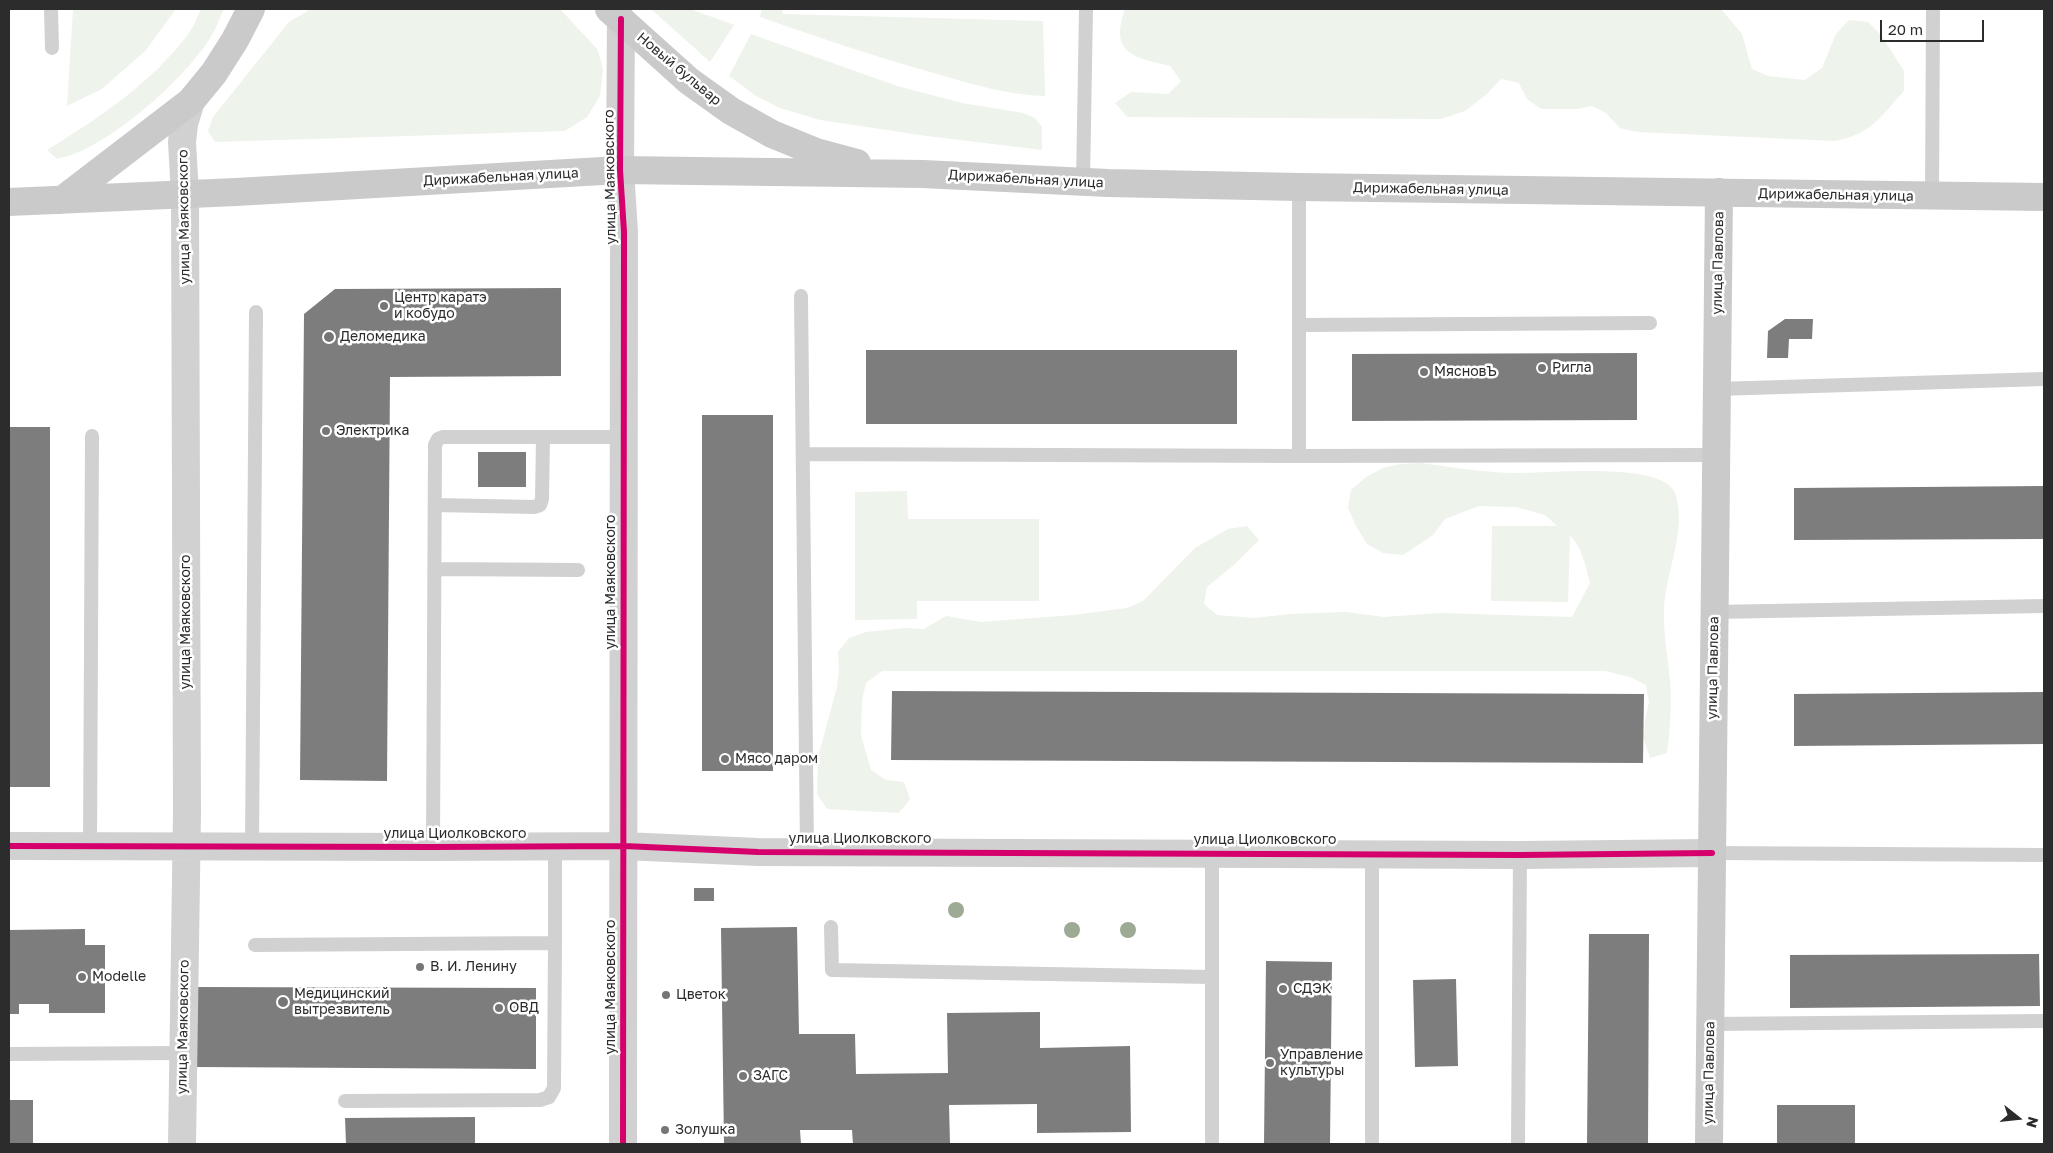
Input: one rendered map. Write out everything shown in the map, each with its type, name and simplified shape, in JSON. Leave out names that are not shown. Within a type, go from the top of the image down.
[{"type":"main road","points":[[62,200],[191,101],[214,73],[252,11]]},
{"type":"main road","name":"Новый бульвар","points":[[615,14],[652,49],[702,91],[731,111],[772,134],[816,152],[863,165],[923,174]]},
{"type":"main road","name":"Дирижабельная улица","points":[[9,202],[620,170],[923,174],[1083,182],[1299,187],[2044,197]]},
{"type":"main road","name":"улица Павлова","points":[[1708,1144],[1719,192]]},
{"type":"street","name":"улица Маяковского","points":[[615,14],[624,232],[623,1144]]},
{"type":"street","name":"улица Маяковского","points":[[182,1144],[186,847],[185,194],[182,142],[184,124],[191,101]]},
{"type":"street","name":"улица Циолковского","points":[[9,846],[624,846],[758,852],[1712,853]]},
{"type":"lane","points":[[51,9],[52,48]]},
{"type":"lane","points":[[1083,182],[1086,9]]},
{"type":"lane","points":[[1932,196],[1933,9]]},
{"type":"lane","points":[[1299,187],[1299,456]]},
{"type":"lane","points":[[801,296],[808,851]]},
{"type":"lane","points":[[252,847],[256,312]]},
{"type":"lane","points":[[1299,324],[1650,323]]},
{"type":"lane","points":[[1717,388],[2044,379]]},
{"type":"lane","points":[[90,847],[92,436]]},
{"type":"lane","points":[[433,847],[435,445],[438,439],[443,437],[624,437]]},
{"type":"lane","points":[[435,505],[534,507],[540,505],[542,499],[543,437]]},
{"type":"lane","points":[[803,454],[1299,456],[1716,454]]},
{"type":"lane","points":[[435,569],[578,570]]},
{"type":"lane","points":[[1714,612],[2044,606]]},
{"type":"lane","points":[[345,1101],[540,1100],[549,1097],[554,1088],[555,846]]},
{"type":"lane","points":[[1212,853],[1212,1144]]},
{"type":"lane","points":[[1372,853],[1372,1144]]},
{"type":"lane","points":[[1712,853],[2044,855]]},
{"type":"lane","points":[[1518,1144],[1520,854]]},
{"type":"lane","points":[[831,927],[832,970],[1211,976]]},
{"type":"lane","points":[[255,945],[555,943]]},
{"type":"lane","points":[[1710,1024],[2044,1021]]},
{"type":"lane","points":[[9,1054],[182,1053]]},
{"type":"shaded area","points":[[73,9],[176,9],[146,50],[102,89],[67,106]]},
{"type":"shaded area","points":[[201,9],[224,9],[207,43],[166,90],[114,132],[79,152],[57,159],[47,150],[105,112],[142,84],[159,68],[189,33]]},
{"type":"shaded area","points":[[311,9],[560,9],[598,50],[603,69],[600,96],[587,117],[565,131],[215,142],[208,131],[213,117],[289,22]]},
{"type":"shaded area","points":[[651,9],[690,9],[734,25],[710,62]]},
{"type":"shaded area","points":[[762,9],[782,9],[783,14],[1043,21],[1045,96],[1017,94],[989,88],[890,60],[760,17]]},
{"type":"shaded area","points":[[1125,9],[1721,9],[1742,34],[1752,69],[1768,76],[1805,80],[1822,68],[1836,34],[1849,20],[1868,22],[1881,35],[1904,71],[1904,91],[1867,129],[1848,138],[1835,141],[1637,132],[1620,128],[1606,113],[1592,106],[1578,109],[1541,109],[1527,99],[1519,83],[1501,79],[1487,94],[1465,111],[1441,119],[1127,117],[1115,103],[1131,92],[1168,94],[1181,81],[1170,66],[1146,60],[1128,51],[1120,36]]},
{"type":"shaded area","points":[[751,34],[897,86],[962,103],[1023,113],[1035,118],[1042,127],[1042,150],[927,136],[820,120],[780,108],[756,96],[729,76]]},
{"type":"shaded area","points":[[1420,463],[1511,473],[1626,472],[1649,476],[1666,483],[1675,493],[1679,521],[1664,609],[1671,699],[1667,753],[1650,758],[1644,740],[1645,720],[1649,702],[1646,685],[1630,677],[1605,671],[882,671],[866,683],[862,700],[861,735],[871,770],[886,780],[904,782],[910,799],[899,813],[827,809],[817,794],[818,757],[837,687],[838,652],[849,638],[866,632],[905,628],[924,629],[946,616],[981,622],[1073,615],[1127,608],[1143,601],[1195,548],[1228,529],[1247,526],[1259,540],[1235,564],[1207,587],[1204,604],[1217,615],[1254,618],[1290,614],[1346,612],[1384,617],[1440,613],[1572,617],[1590,583],[1581,551],[1570,536],[1568,602],[1491,601],[1492,526],[1557,526],[1545,515],[1516,507],[1479,506],[1445,519],[1433,535],[1403,555],[1383,553],[1367,544],[1348,508],[1351,490],[1366,477],[1383,468],[1401,464]]},
{"type":"shaded area","points":[[907,491],[908,519],[1039,519],[1039,601],[917,601],[917,619],[855,620],[855,492]]},
{"type":"building","points":[[561,288],[561,376],[390,377],[387,781],[300,780],[304,314],[335,289]]},
{"type":"building","points":[[1785,319],[1813,319],[1812,339],[1789,339],[1788,358],[1767,358],[1768,331]]},
{"type":"building","points":[[866,350],[1237,350],[1237,424],[866,424]]},
{"type":"building","points":[[1637,353],[1637,420],[1352,421],[1352,354]]},
{"type":"building","points":[[702,415],[773,415],[773,771],[702,771]]},
{"type":"building","points":[[9,427],[50,427],[50,787],[9,787]]},
{"type":"building","points":[[478,452],[526,452],[526,487],[478,487]]},
{"type":"building","points":[[2044,486],[2044,539],[1794,540],[1794,488]]},
{"type":"building","points":[[892,691],[1644,694],[1643,763],[891,760]]},
{"type":"building","points":[[2044,692],[2044,744],[1794,746],[1794,694]]},
{"type":"building","points":[[694,888],[714,888],[714,901],[694,901]]},
{"type":"building","points":[[797,927],[799,1034],[855,1034],[856,1074],[948,1073],[947,1013],[1040,1012],[1040,1048],[1130,1046],[1131,1132],[1037,1133],[1037,1104],[949,1105],[950,1144],[853,1144],[852,1130],[800,1130],[801,1144],[724,1144],[721,928]]},
{"type":"building","points":[[85,929],[85,945],[105,945],[105,1013],[49,1013],[49,1004],[19,1004],[19,1014],[9,1014],[9,930]]},
{"type":"building","points":[[1589,934],[1649,934],[1648,1144],[1587,1144]]},
{"type":"building","points":[[2039,954],[2040,1006],[1790,1008],[1790,955]]},
{"type":"building","points":[[1266,961],[1332,962],[1330,1144],[1264,1144]]},
{"type":"building","points":[[1456,979],[1458,1066],[1415,1067],[1413,980]]},
{"type":"building","points":[[196,987],[536,988],[536,1069],[196,1067]]},
{"type":"building","points":[[9,1100],[33,1100],[33,1144],[9,1144]]},
{"type":"building","points":[[1777,1105],[1855,1105],[1855,1144],[1777,1144]]},
{"type":"building","points":[[475,1117],[475,1144],[346,1144],[345,1118]]},
{"type":"cycle path","points":[[621,19],[620,170],[624,232],[623,1144]]},
{"type":"cycle path","points":[[9,846],[624,846],[758,852],[1520,855],[1712,853]]},
{"type":"place","name":"Центр каратэ и кобудо","points":[[384,306]]},
{"type":"place","name":"Деломедика","points":[[329,337]]},
{"type":"place","name":"Ригла","points":[[1542,368]]},
{"type":"place","name":"МясновЪ","points":[[1424,372]]},
{"type":"place","name":"Электрика","points":[[326,431]]},
{"type":"place","name":"Мясо даром","points":[[725,759]]},
{"type":"place","name":"В. И. Ленину","points":[[420,967]]},
{"type":"place","name":"Modelle","points":[[82,977]]},
{"type":"place","name":"СДЭК","points":[[1283,989]]},
{"type":"place","name":"Цветок","points":[[666,995]]},
{"type":"place","name":"Медицинский вытрезвитель","points":[[283,1002]]},
{"type":"place","name":"ОВД","points":[[499,1008]]},
{"type":"place","name":"Управление культуры","points":[[1270,1063]]},
{"type":"place","name":"ЗАГС","points":[[743,1076]]},
{"type":"place","name":"Золушка","points":[[665,1130]]}]
